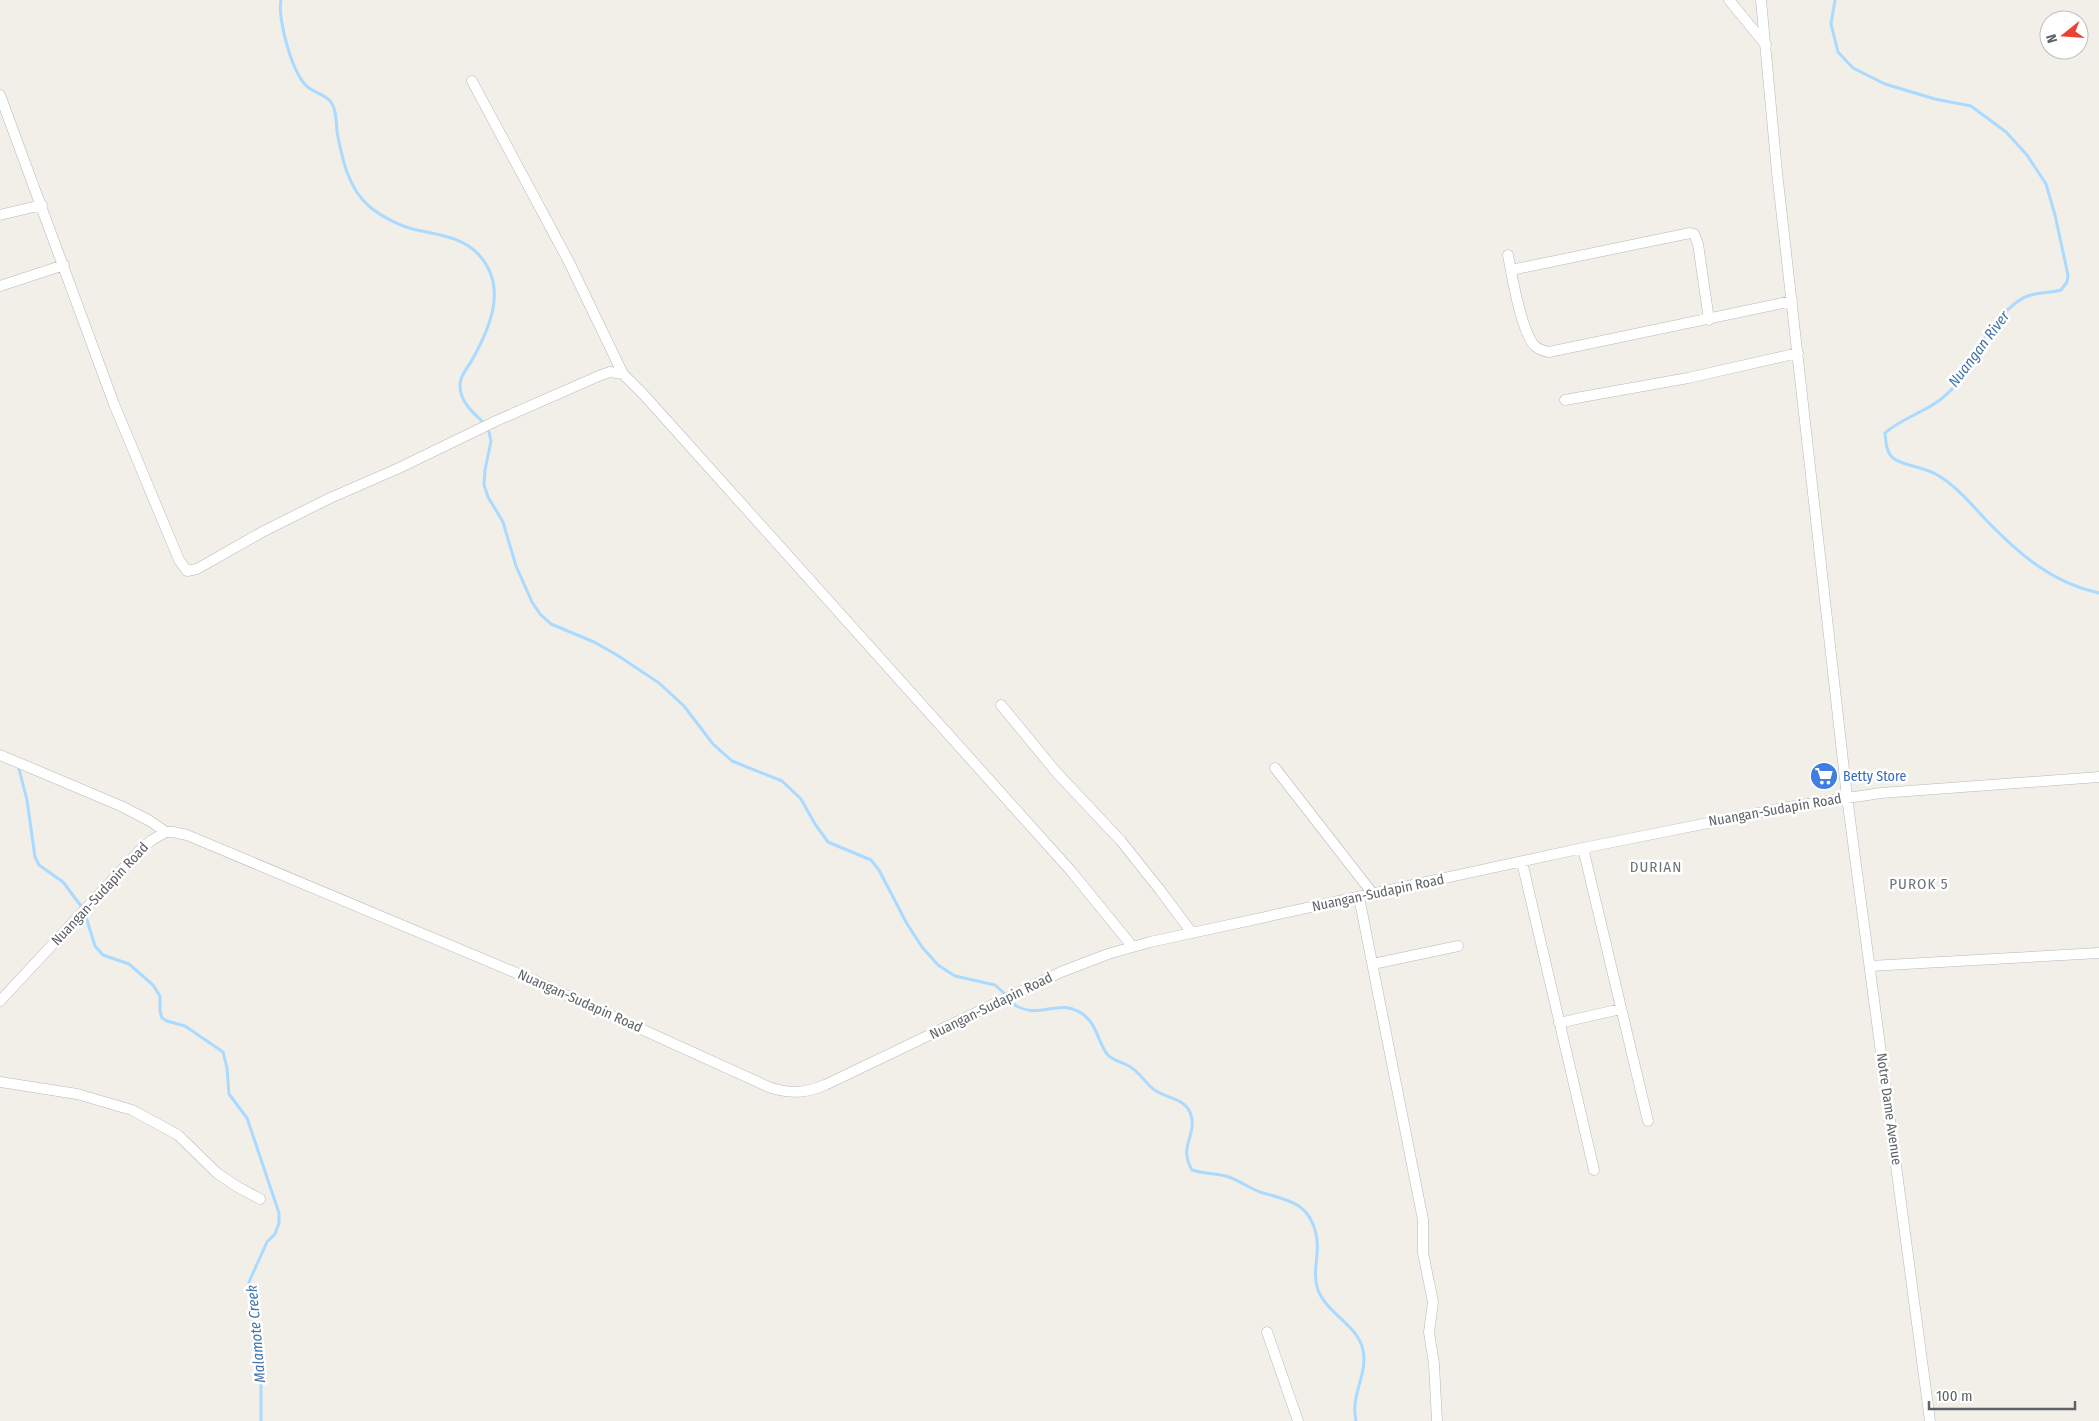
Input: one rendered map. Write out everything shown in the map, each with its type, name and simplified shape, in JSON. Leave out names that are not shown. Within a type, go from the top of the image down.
[{"type":"street","points":[[1729,0],[1766,46]]},
{"type":"street","name":"Notre Dame Avenue","points":[[1761,0],[1777,172],[1847,797],[1930,1421]]},
{"type":"street","points":[[472,81],[570,262],[623,374],[644,395],[1071,871],[1132,946]]},
{"type":"street","points":[[0,94],[114,404],[179,560],[187,571],[197,569],[264,531],[336,495],[407,464],[496,421],[601,375],[610,372],[623,374]]},
{"type":"street","points":[[0,215],[42,205]]},
{"type":"street","points":[[1511,270],[1690,233],[1694,234],[1698,244],[1709,320]]},
{"type":"street","points":[[1508,256],[1526,332],[1534,345],[1540,350],[1549,352],[1709,320],[1792,301]]},
{"type":"street","points":[[0,286],[64,264]]},
{"type":"street","points":[[1565,400],[1688,378],[1798,353]]},
{"type":"street","points":[[1001,705],[1057,772],[1121,841],[1192,933]]},
{"type":"street","points":[[0,755],[121,806],[150,821],[166,832]]},
{"type":"street","points":[[1275,768],[1373,894]]},
{"type":"street","name":"Nuangan-Sudapin Road","points":[[0,1001],[132,859],[152,840],[166,832],[173,832],[186,835],[264,866],[595,1007],[772,1088],[787,1093],[800,1093],[825,1085],[1061,972],[1132,946],[1732,817],[1847,797],[2099,777]]},
{"type":"street","points":[[1583,848],[1648,1121]]},
{"type":"street","points":[[1522,862],[1594,1170]]},
{"type":"street","points":[[1359,897],[1423,1220],[1424,1260],[1434,1302],[1428,1332],[1434,1364],[1436,1421]]},
{"type":"street","points":[[1373,964],[1458,946]]},
{"type":"street","points":[[1870,966],[2099,952]]},
{"type":"street","points":[[1559,1023],[1621,1009]]},
{"type":"street","points":[[0,1082],[77,1094],[132,1110],[178,1135],[217,1173],[260,1199]]},
{"type":"street","points":[[1267,1332],[1298,1421]]},
{"type":"waterway","points":[[281,0],[281,20],[292,60],[303,82],[333,105],[337,132],[347,172],[362,200],[375,211],[399,224],[411,229],[458,240],[466,244],[479,255],[488,267],[493,280],[494,294],[490,321],[479,348],[462,376],[460,383],[462,397],[482,421]]},
{"type":"waterway","name":"Nuangan River","points":[[1835,0],[1831,24],[1838,52],[1853,68],[1885,84],[1935,99],[1971,106],[2006,132],[2027,155],[2046,184],[2068,275],[2067,282],[2061,290],[2025,297],[2005,312],[1988,332],[1972,366],[1953,388],[1942,399],[1900,422],[1885,433],[1889,453],[1897,461],[1934,473],[1946,480],[2011,544],[2037,566],[2066,582],[2099,593]]},
{"type":"waterway","points":[[489,432],[491,441],[484,485],[488,497],[503,522],[516,566],[532,602],[540,614],[551,624],[594,642],[617,655],[659,683],[684,706],[713,744],[732,761],[782,781],[801,799],[828,842],[871,860],[879,870],[906,922],[922,947],[938,965],[955,976],[995,985],[1004,993]]},
{"type":"waterway","name":"Malamote Creek","points":[[19,769],[27,800],[35,857],[39,865],[63,882],[81,906]]},
{"type":"waterway","name":"Malamote Creek","points":[[86,917],[95,946],[103,955],[129,964],[153,985],[160,996],[162,1018],[185,1026],[223,1052],[227,1068],[229,1094],[247,1118],[279,1213],[279,1223],[275,1234],[267,1242],[249,1282],[261,1382],[261,1421]]},
{"type":"waterway","points":[[1012,1003],[1031,1010],[1066,1008],[1084,1015],[1092,1024],[1109,1056],[1131,1067],[1157,1092],[1180,1101],[1188,1109],[1191,1115],[1192,1129],[1187,1154],[1192,1170],[1237,1180],[1256,1190],[1288,1200],[1308,1215],[1313,1223],[1317,1241],[1315,1276],[1318,1290],[1328,1306],[1355,1333],[1363,1350],[1363,1368],[1355,1402],[1356,1421]]},
{"type":"place","name":"Betty Store","points":[[1824,776]]},
{"type":"district","name":"DURIAN","points":[[1656,867]]},
{"type":"district","name":"PUROK 5","points":[[1919,884]]}]
